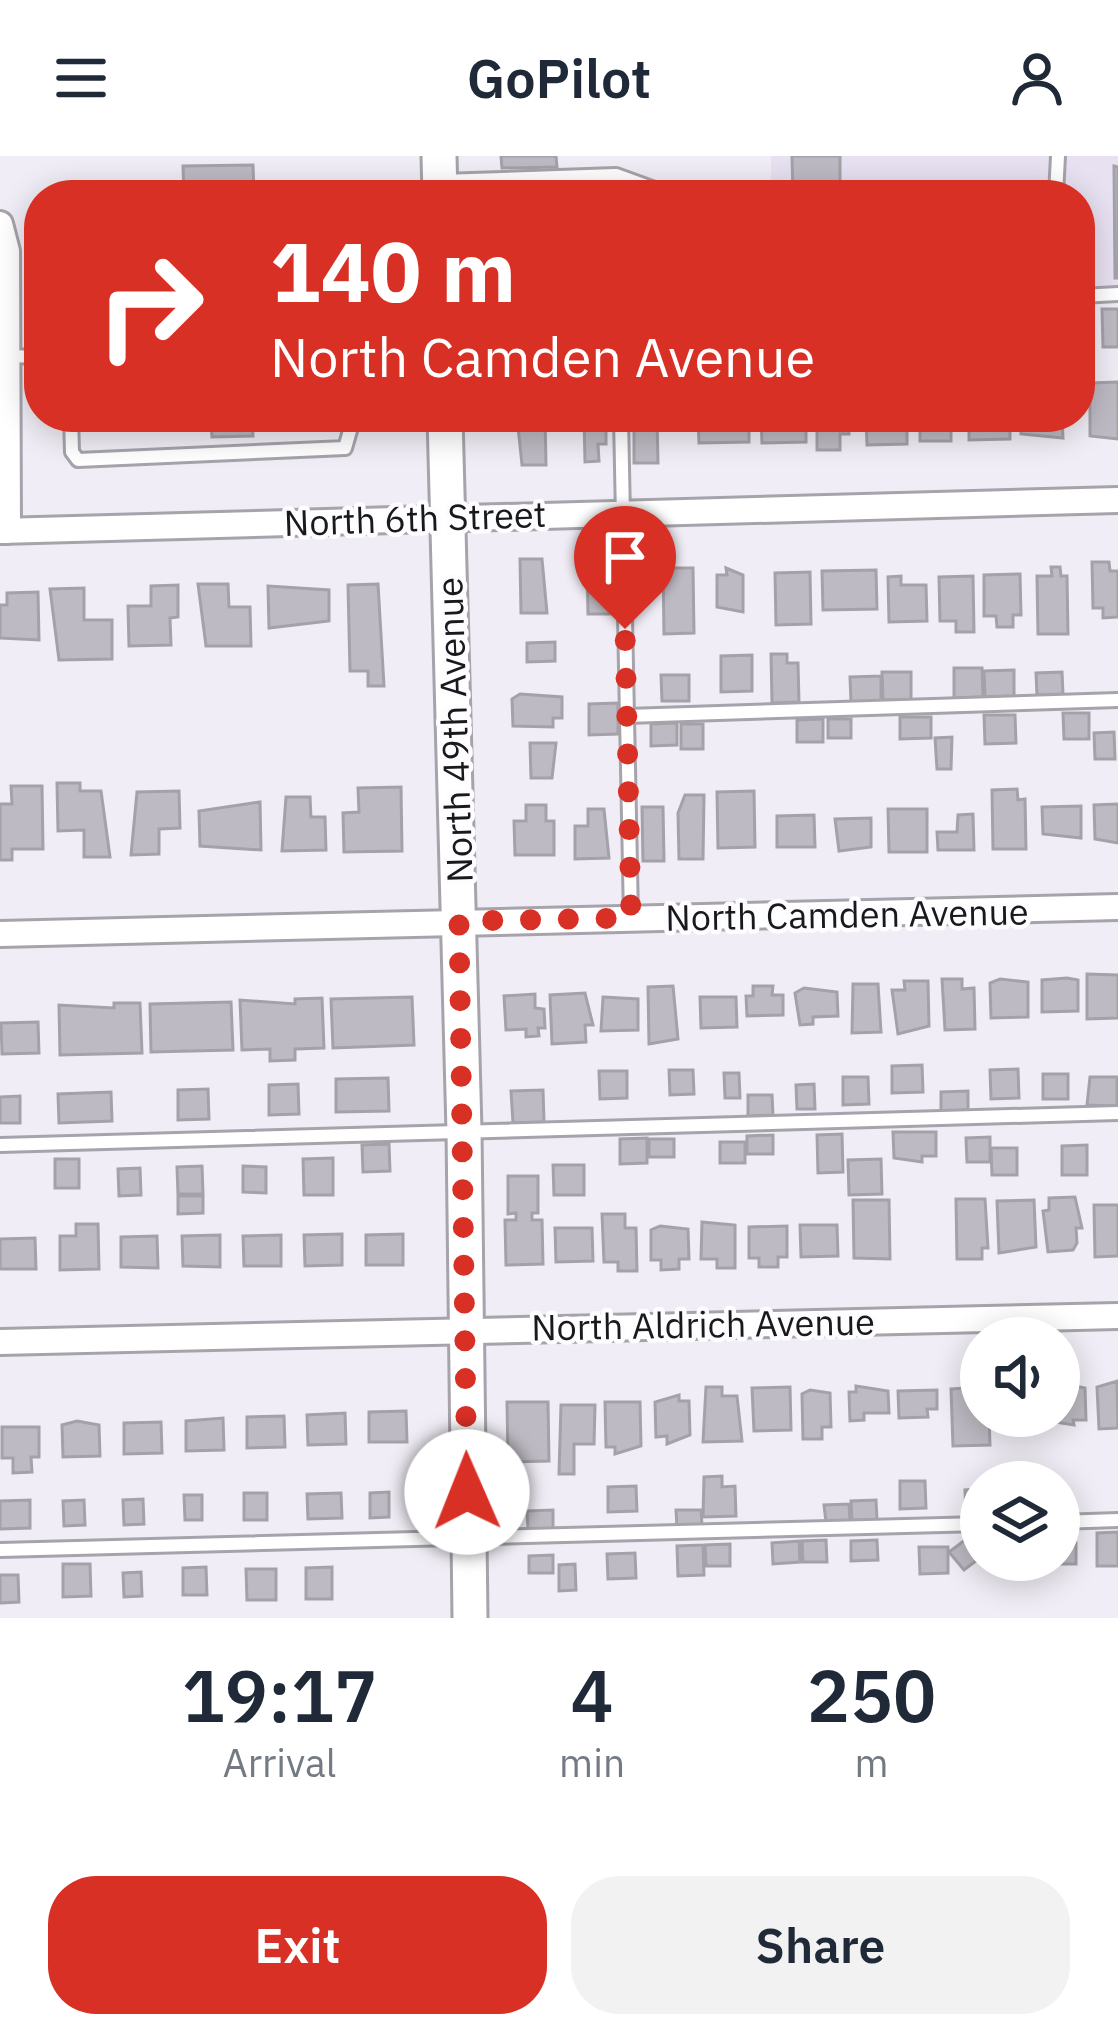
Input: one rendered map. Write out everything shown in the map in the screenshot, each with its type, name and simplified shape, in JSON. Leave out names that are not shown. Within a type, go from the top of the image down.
[{"type":"street","points":[[0,224],[7,251],[4,531]]},
{"type":"street","name":"North 49th Avenue","points":[[445,432],[464,1132],[470,1618]]},
{"type":"street","name":"North 6th Street","points":[[4,531],[1118,500]]},
{"type":"street","name":"North Camden Avenue","points":[[0,934],[1118,908]]},
{"type":"street","name":"North Aldrich Avenue","points":[[0,1342],[1118,1316]]},
{"type":"lane","points":[[440,177],[616,175],[630,180]]},
{"type":"lane","points":[[616,175],[616,180]]},
{"type":"lane","points":[[7,356],[24,357]]},
{"type":"lane","points":[[71,432],[72,452],[78,460],[345,448],[350,432]]},
{"type":"lane","points":[[621,432],[631,918]]},
{"type":"lane","points":[[627,716],[1118,700]]},
{"type":"lane","points":[[0,1145],[1118,1113]]},
{"type":"lane","points":[[1080,1521],[1118,1520]]},
{"type":"lane","points":[[0,1550],[960,1525]]},
{"type":"shaded area","points":[[771,156],[1118,156],[1118,295],[1095,296],[1095,180],[771,180]]},
{"type":"building","points":[[501,156],[556,156],[557,167],[502,168]]},
{"type":"building","points":[[792,156],[840,156],[840,180],[793,180]]},
{"type":"building","points":[[253,165],[254,180],[183,180],[183,166]]},
{"type":"building","points":[[1114,166],[1118,167],[1118,278],[1115,278]]},
{"type":"building","points":[[1102,309],[1118,309],[1118,347],[1103,347]]},
{"type":"building","points":[[1118,382],[1118,439],[1090,436],[1095,432],[1095,383]]},
{"type":"building","points":[[212,432],[253,432],[253,436],[212,437]]},
{"type":"building","points":[[519,432],[545,432],[546,465],[522,465]]},
{"type":"building","points":[[584,432],[606,432],[606,444],[598,444],[599,461],[585,462]]},
{"type":"building","points":[[634,432],[657,432],[658,463],[634,463]]},
{"type":"building","points":[[699,432],[749,432],[749,442],[699,443]]},
{"type":"building","points":[[762,432],[806,432],[806,442],[762,443]]},
{"type":"building","points":[[817,432],[849,432],[840,434],[840,450],[817,450]]},
{"type":"building","points":[[867,432],[907,432],[907,444],[867,445]]},
{"type":"building","points":[[920,432],[951,432],[951,441],[920,441]]},
{"type":"building","points":[[969,432],[1010,432],[1010,439],[969,440]]},
{"type":"building","points":[[1063,432],[1063,438],[1021,434]]},
{"type":"building","points":[[587,557],[605,557],[609,614],[588,614]]},
{"type":"building","points":[[520,559],[542,559],[547,613],[521,613]]},
{"type":"building","points":[[1092,562],[1109,562],[1110,571],[1118,571],[1118,617],[1103,618],[1103,608],[1093,608]]},
{"type":"building","points":[[1051,567],[1060,567],[1061,576],[1067,576],[1068,634],[1038,634],[1037,576],[1052,576]]},
{"type":"building","points":[[663,568],[693,568],[694,633],[664,634]]},
{"type":"building","points":[[726,568],[743,575],[743,612],[717,607],[717,575],[727,575]]},
{"type":"building","points":[[876,570],[877,609],[823,610],[822,571]]},
{"type":"building","points":[[810,572],[811,624],[776,625],[775,573]]},
{"type":"building","points":[[1020,574],[1021,615],[1013,615],[1013,627],[997,627],[996,616],[984,616],[984,575]]},
{"type":"building","points":[[901,576],[901,585],[926,585],[927,621],[889,622],[888,577]]},
{"type":"building","points":[[973,576],[974,632],[956,632],[956,621],[940,621],[939,577]]},
{"type":"building","points":[[198,584],[228,584],[229,607],[250,607],[251,646],[206,646]]},
{"type":"building","points":[[378,584],[384,686],[368,686],[368,671],[350,671],[348,585]]},
{"type":"building","points":[[178,585],[178,617],[170,618],[171,645],[129,646],[128,606],[151,606],[151,586]]},
{"type":"building","points":[[268,586],[329,590],[329,621],[269,628]]},
{"type":"building","points":[[84,588],[84,620],[112,620],[112,659],[59,660],[50,589]]},
{"type":"building","points":[[38,592],[39,640],[0,638],[0,605],[7,605],[7,593]]},
{"type":"building","points":[[555,642],[555,661],[527,662],[527,643]]},
{"type":"building","points":[[771,654],[787,654],[787,663],[798,663],[799,702],[772,703]]},
{"type":"building","points":[[752,655],[752,691],[721,692],[721,656]]},
{"type":"building","points":[[954,668],[982,668],[983,697],[954,698]]},
{"type":"building","points":[[1014,670],[1014,696],[985,697],[984,671]]},
{"type":"building","points":[[882,672],[911,672],[911,700],[883,700]]},
{"type":"building","points":[[1062,672],[1063,694],[1037,695],[1036,673]]},
{"type":"building","points":[[661,675],[689,675],[689,701],[662,701]]},
{"type":"building","points":[[881,676],[881,701],[851,702],[850,677]]},
{"type":"building","points":[[520,694],[562,697],[562,718],[553,718],[553,727],[513,726],[512,699]]},
{"type":"building","points":[[618,703],[618,734],[589,735],[589,704]]},
{"type":"building","points":[[1063,713],[1089,713],[1089,739],[1064,739]]},
{"type":"building","points":[[984,715],[1015,715],[1016,743],[985,744]]},
{"type":"building","points":[[900,717],[931,717],[931,738],[900,739]]},
{"type":"building","points":[[823,719],[823,742],[797,742],[797,720]]},
{"type":"building","points":[[828,719],[851,719],[851,738],[828,738]]},
{"type":"building","points":[[677,723],[677,745],[651,746],[651,724]]},
{"type":"building","points":[[681,724],[703,724],[703,749],[681,749]]},
{"type":"building","points":[[1114,732],[1115,759],[1095,759],[1094,733]]},
{"type":"building","points":[[952,737],[951,769],[937,769],[935,738]]},
{"type":"building","points":[[530,743],[556,743],[552,778],[531,778]]},
{"type":"building","points":[[57,783],[80,783],[80,791],[101,791],[110,857],[84,857],[84,830],[58,831]]},
{"type":"building","points":[[11,786],[42,786],[43,849],[12,849],[12,860],[0,860],[0,804],[12,804]]},
{"type":"building","points":[[401,787],[402,851],[344,852],[343,813],[359,812],[358,788]]},
{"type":"building","points":[[1017,789],[1018,800],[1025,799],[1026,849],[993,849],[992,790]]},
{"type":"building","points":[[179,791],[180,828],[159,829],[159,854],[131,855],[137,792]]},
{"type":"building","points":[[754,791],[755,847],[718,848],[717,792]]},
{"type":"building","points":[[685,795],[704,795],[703,859],[679,859],[678,813]]},
{"type":"building","points":[[286,797],[310,797],[311,817],[325,817],[326,850],[282,851]]},
{"type":"building","points":[[260,802],[261,850],[200,846],[199,811]]},
{"type":"building","points":[[1118,804],[1118,843],[1095,839],[1094,805]]},
{"type":"building","points":[[526,805],[546,805],[546,821],[554,821],[554,855],[515,855],[514,821],[526,821]]},
{"type":"building","points":[[1081,806],[1081,838],[1043,834],[1042,807]]},
{"type":"building","points":[[642,807],[663,807],[664,861],[643,861]]},
{"type":"building","points":[[588,809],[604,809],[609,858],[575,859],[575,826],[588,826]]},
{"type":"building","points":[[888,809],[927,809],[927,852],[889,852]]},
{"type":"building","points":[[973,814],[974,850],[938,850],[937,832],[957,832],[958,815]]},
{"type":"building","points":[[814,815],[815,847],[777,847],[777,816]]},
{"type":"building","points":[[871,818],[871,847],[839,851],[835,819]]},
{"type":"building","points":[[1087,974],[1118,975],[1118,1018],[1087,1019]]},
{"type":"building","points":[[942,979],[962,979],[962,989],[974,988],[975,1029],[945,1030]]},
{"type":"building","points":[[1000,979],[1028,982],[1028,1017],[991,1018],[990,983]]},
{"type":"building","points":[[1042,980],[1078,980],[1078,1011],[1042,1012]]},
{"type":"building","points":[[904,981],[928,981],[929,1026],[898,1034],[892,990],[905,990]]},
{"type":"building","points":[[853,984],[878,984],[881,1032],[852,1033]]},
{"type":"building","points":[[673,986],[678,1039],[649,1044],[648,987]]},
{"type":"building","points":[[753,986],[773,986],[772,995],[783,995],[783,1015],[747,1016],[746,996],[753,996]]},
{"type":"building","points":[[804,988],[837,992],[838,1016],[813,1017],[813,1024],[800,1025],[795,993]]},
{"type":"building","points":[[585,993],[593,1025],[585,1025],[586,1042],[552,1044],[550,995]]},
{"type":"building","points":[[535,994],[535,1008],[544,1009],[545,1028],[538,1028],[539,1036],[526,1037],[526,1029],[506,1030],[504,996]]},
{"type":"building","points":[[412,997],[414,1045],[333,1048],[331,999]]},
{"type":"building","points":[[603,997],[638,999],[638,1030],[601,1031]]},
{"type":"building","points":[[700,997],[736,997],[737,1027],[701,1028]]},
{"type":"building","points":[[322,998],[324,1048],[295,1049],[295,1060],[270,1061],[270,1049],[242,1050],[240,1000],[295,1004],[295,999]]},
{"type":"building","points":[[231,1002],[233,1050],[151,1052],[150,1004]]},
{"type":"building","points":[[114,1003],[140,1003],[142,1053],[60,1055],[59,1005],[114,1008]]},
{"type":"building","points":[[38,1022],[39,1053],[2,1054],[1,1023]]},
{"type":"building","points":[[922,1065],[923,1092],[892,1093],[892,1066]]},
{"type":"building","points":[[1018,1069],[1019,1098],[991,1099],[990,1070]]},
{"type":"building","points":[[669,1070],[693,1070],[694,1094],[670,1095]]},
{"type":"building","points":[[599,1071],[627,1071],[627,1098],[600,1099]]},
{"type":"building","points":[[724,1073],[739,1073],[740,1098],[725,1098]]},
{"type":"building","points":[[1043,1074],[1068,1074],[1068,1099],[1043,1099]]},
{"type":"building","points":[[843,1077],[868,1077],[869,1104],[843,1105]]},
{"type":"building","points":[[1090,1077],[1117,1077],[1117,1106],[1087,1105]]},
{"type":"building","points":[[388,1078],[389,1111],[336,1112],[336,1079]]},
{"type":"building","points":[[298,1084],[299,1114],[269,1115],[269,1085]]},
{"type":"building","points":[[814,1084],[815,1109],[797,1109],[796,1085]]},
{"type":"building","points":[[208,1089],[209,1119],[178,1120],[178,1090]]},
{"type":"building","points":[[543,1090],[544,1122],[513,1123],[511,1091]]},
{"type":"building","points":[[968,1091],[968,1110],[941,1111],[941,1092]]},
{"type":"building","points":[[111,1092],[112,1121],[59,1123],[58,1094]]},
{"type":"building","points":[[748,1095],[772,1095],[773,1115],[748,1116]]},
{"type":"building","points":[[20,1096],[20,1123],[0,1123],[0,1097]]},
{"type":"building","points":[[893,1132],[936,1132],[936,1156],[922,1156],[922,1162],[894,1158]]},
{"type":"building","points":[[842,1134],[843,1172],[818,1173],[817,1135]]},
{"type":"building","points":[[773,1135],[773,1154],[747,1154],[747,1136]]},
{"type":"building","points":[[990,1137],[990,1162],[967,1162],[966,1138]]},
{"type":"building","points":[[647,1138],[647,1163],[620,1164],[620,1139]]},
{"type":"building","points":[[649,1139],[674,1139],[674,1157],[649,1157]]},
{"type":"building","points":[[720,1142],[745,1142],[745,1163],[720,1163]]},
{"type":"building","points":[[389,1144],[390,1171],[363,1172],[362,1145]]},
{"type":"building","points":[[1087,1145],[1087,1175],[1062,1175],[1062,1146]]},
{"type":"building","points":[[991,1148],[1017,1148],[1017,1175],[992,1175]]},
{"type":"building","points":[[333,1158],[333,1195],[304,1195],[303,1159]]},
{"type":"building","points":[[55,1159],[79,1159],[79,1188],[55,1188]]},
{"type":"building","points":[[881,1159],[882,1194],[849,1195],[848,1160]]},
{"type":"building","points":[[553,1165],[584,1165],[584,1195],[554,1195]]},
{"type":"building","points":[[202,1166],[203,1194],[178,1194],[177,1167]]},
{"type":"building","points":[[243,1166],[266,1167],[266,1193],[243,1192]]},
{"type":"building","points":[[140,1168],[141,1195],[119,1196],[118,1169]]},
{"type":"building","points":[[508,1176],[538,1176],[538,1213],[532,1213],[532,1220],[542,1220],[543,1264],[506,1265],[505,1220],[516,1220],[516,1213],[508,1214]]},
{"type":"building","points":[[178,1196],[203,1196],[203,1213],[178,1214]]},
{"type":"building","points":[[1075,1197],[1082,1228],[1076,1228],[1077,1243],[1073,1250],[1048,1252],[1043,1211],[1049,1210],[1049,1198]]},
{"type":"building","points":[[956,1199],[985,1199],[988,1248],[982,1248],[982,1259],[957,1259]]},
{"type":"building","points":[[853,1200],[889,1200],[890,1259],[854,1258]]},
{"type":"building","points":[[1034,1200],[1036,1247],[999,1253],[997,1201]]},
{"type":"building","points":[[1094,1205],[1118,1205],[1118,1256],[1095,1257]]},
{"type":"building","points":[[602,1214],[625,1214],[625,1228],[636,1228],[637,1271],[618,1271],[618,1262],[604,1262]]},
{"type":"building","points":[[702,1222],[735,1225],[735,1268],[717,1268],[717,1259],[701,1259]]},
{"type":"building","points":[[76,1224],[98,1224],[99,1269],[60,1270],[60,1236],[76,1236]]},
{"type":"building","points":[[800,1225],[837,1225],[838,1256],[801,1257]]},
{"type":"building","points":[[660,1226],[688,1229],[689,1259],[679,1259],[679,1269],[661,1270],[661,1260],[651,1260],[651,1230]]},
{"type":"building","points":[[787,1226],[787,1257],[778,1257],[778,1267],[759,1267],[759,1258],[749,1258],[749,1227]]},
{"type":"building","points":[[555,1228],[592,1228],[593,1261],[556,1262]]},
{"type":"building","points":[[342,1234],[342,1265],[305,1266],[304,1235]]},
{"type":"building","points":[[403,1234],[403,1265],[366,1265],[366,1235]]},
{"type":"building","points":[[220,1235],[220,1267],[183,1266],[182,1236]]},
{"type":"building","points":[[281,1235],[281,1266],[244,1266],[243,1236]]},
{"type":"building","points":[[157,1236],[158,1268],[121,1267],[121,1237]]},
{"type":"building","points":[[35,1238],[36,1269],[0,1269],[0,1239]]},
{"type":"building","points":[[1117,1381],[1118,1428],[1099,1429],[1097,1387]]},
{"type":"building","points":[[856,1386],[888,1391],[889,1413],[864,1413],[864,1420],[850,1421],[849,1392],[856,1392]]},
{"type":"building","points":[[706,1387],[722,1387],[722,1396],[737,1396],[742,1441],[703,1442]]},
{"type":"building","points":[[790,1387],[791,1430],[754,1431],[752,1388]]},
{"type":"building","points":[[1080,1387],[1085,1388],[1086,1420],[1080,1420]]},
{"type":"building","points":[[960,1388],[960,1437],[990,1437],[990,1445],[953,1446],[951,1389]]},
{"type":"building","points":[[810,1390],[830,1393],[831,1427],[822,1427],[822,1439],[803,1439],[802,1394]]},
{"type":"building","points":[[937,1390],[937,1409],[927,1409],[928,1417],[899,1418],[898,1391]]},
{"type":"building","points":[[679,1395],[679,1401],[689,1401],[690,1435],[667,1444],[667,1436],[656,1437],[655,1402]]},
{"type":"building","points":[[507,1402],[548,1402],[549,1461],[508,1462]]},
{"type":"building","points":[[605,1402],[640,1402],[641,1446],[615,1454],[615,1447],[606,1447]]},
{"type":"building","points":[[561,1405],[595,1405],[594,1444],[574,1444],[574,1474],[559,1474]]},
{"type":"building","points":[[406,1411],[407,1442],[369,1442],[369,1412]]},
{"type":"building","points":[[345,1413],[346,1444],[308,1445],[307,1415]]},
{"type":"building","points":[[284,1416],[285,1447],[247,1448],[247,1417]]},
{"type":"building","points":[[223,1418],[224,1450],[186,1451],[186,1421]]},
{"type":"building","points":[[77,1421],[99,1425],[100,1456],[63,1457],[62,1425]]},
{"type":"building","points":[[161,1422],[162,1453],[124,1454],[124,1423]]},
{"type":"building","points":[[2,1427],[39,1427],[39,1457],[31,1457],[32,1472],[13,1473],[13,1458],[2,1458]]},
{"type":"building","points":[[722,1476],[722,1487],[735,1486],[736,1516],[703,1517],[704,1477]]},
{"type":"building","points":[[900,1481],[925,1481],[926,1508],[900,1509]]},
{"type":"building","points":[[636,1486],[637,1511],[608,1512],[608,1487]]},
{"type":"building","points":[[389,1492],[389,1517],[370,1518],[370,1493]]},
{"type":"building","points":[[244,1493],[267,1493],[267,1520],[244,1520]]},
{"type":"building","points":[[341,1493],[342,1518],[308,1519],[307,1494]]},
{"type":"building","points":[[184,1495],[202,1495],[202,1520],[185,1520]]},
{"type":"building","points":[[143,1499],[144,1524],[124,1525],[123,1500]]},
{"type":"building","points":[[30,1500],[30,1528],[0,1529],[0,1501]]},
{"type":"building","points":[[84,1500],[85,1525],[64,1526],[63,1501]]},
{"type":"building","points":[[876,1500],[877,1520],[852,1521],[851,1501]]},
{"type":"building","points":[[849,1504],[850,1521],[826,1522],[824,1505]]},
{"type":"building","points":[[553,1510],[553,1529],[528,1530],[527,1511]]},
{"type":"building","points":[[676,1510],[701,1510],[702,1526],[677,1527]]},
{"type":"building","points":[[1118,1532],[1118,1566],[1097,1566],[1097,1533]]},
{"type":"building","points":[[826,1540],[827,1562],[803,1562],[802,1541]]},
{"type":"building","points":[[877,1540],[878,1560],[851,1561],[851,1541]]},
{"type":"building","points":[[799,1541],[800,1562],[773,1564],[772,1543]]},
{"type":"building","points":[[730,1544],[730,1566],[706,1566],[705,1545]]},
{"type":"building","points":[[960,1544],[960,1565],[949,1552]]},
{"type":"building","points":[[703,1545],[704,1575],[678,1576],[677,1546]]},
{"type":"building","points":[[919,1547],[948,1547],[948,1573],[920,1574]]},
{"type":"building","points":[[635,1553],[636,1578],[608,1579],[607,1554]]},
{"type":"building","points":[[553,1555],[553,1573],[529,1573],[529,1556]]},
{"type":"building","points":[[63,1564],[90,1564],[91,1596],[63,1597]]},
{"type":"building","points":[[575,1564],[576,1590],[559,1591],[559,1565]]},
{"type":"building","points":[[206,1567],[207,1595],[183,1595],[183,1568]]},
{"type":"building","points":[[332,1567],[332,1599],[306,1599],[306,1568]]},
{"type":"building","points":[[246,1569],[276,1569],[276,1600],[247,1600]]},
{"type":"building","points":[[141,1572],[142,1596],[124,1597],[123,1573]]},
{"type":"building","points":[[0,1575],[18,1575],[19,1602],[0,1603]]},
{"type":"route","points":[[467,1492],[459,921],[631,918],[625,629]]}]
